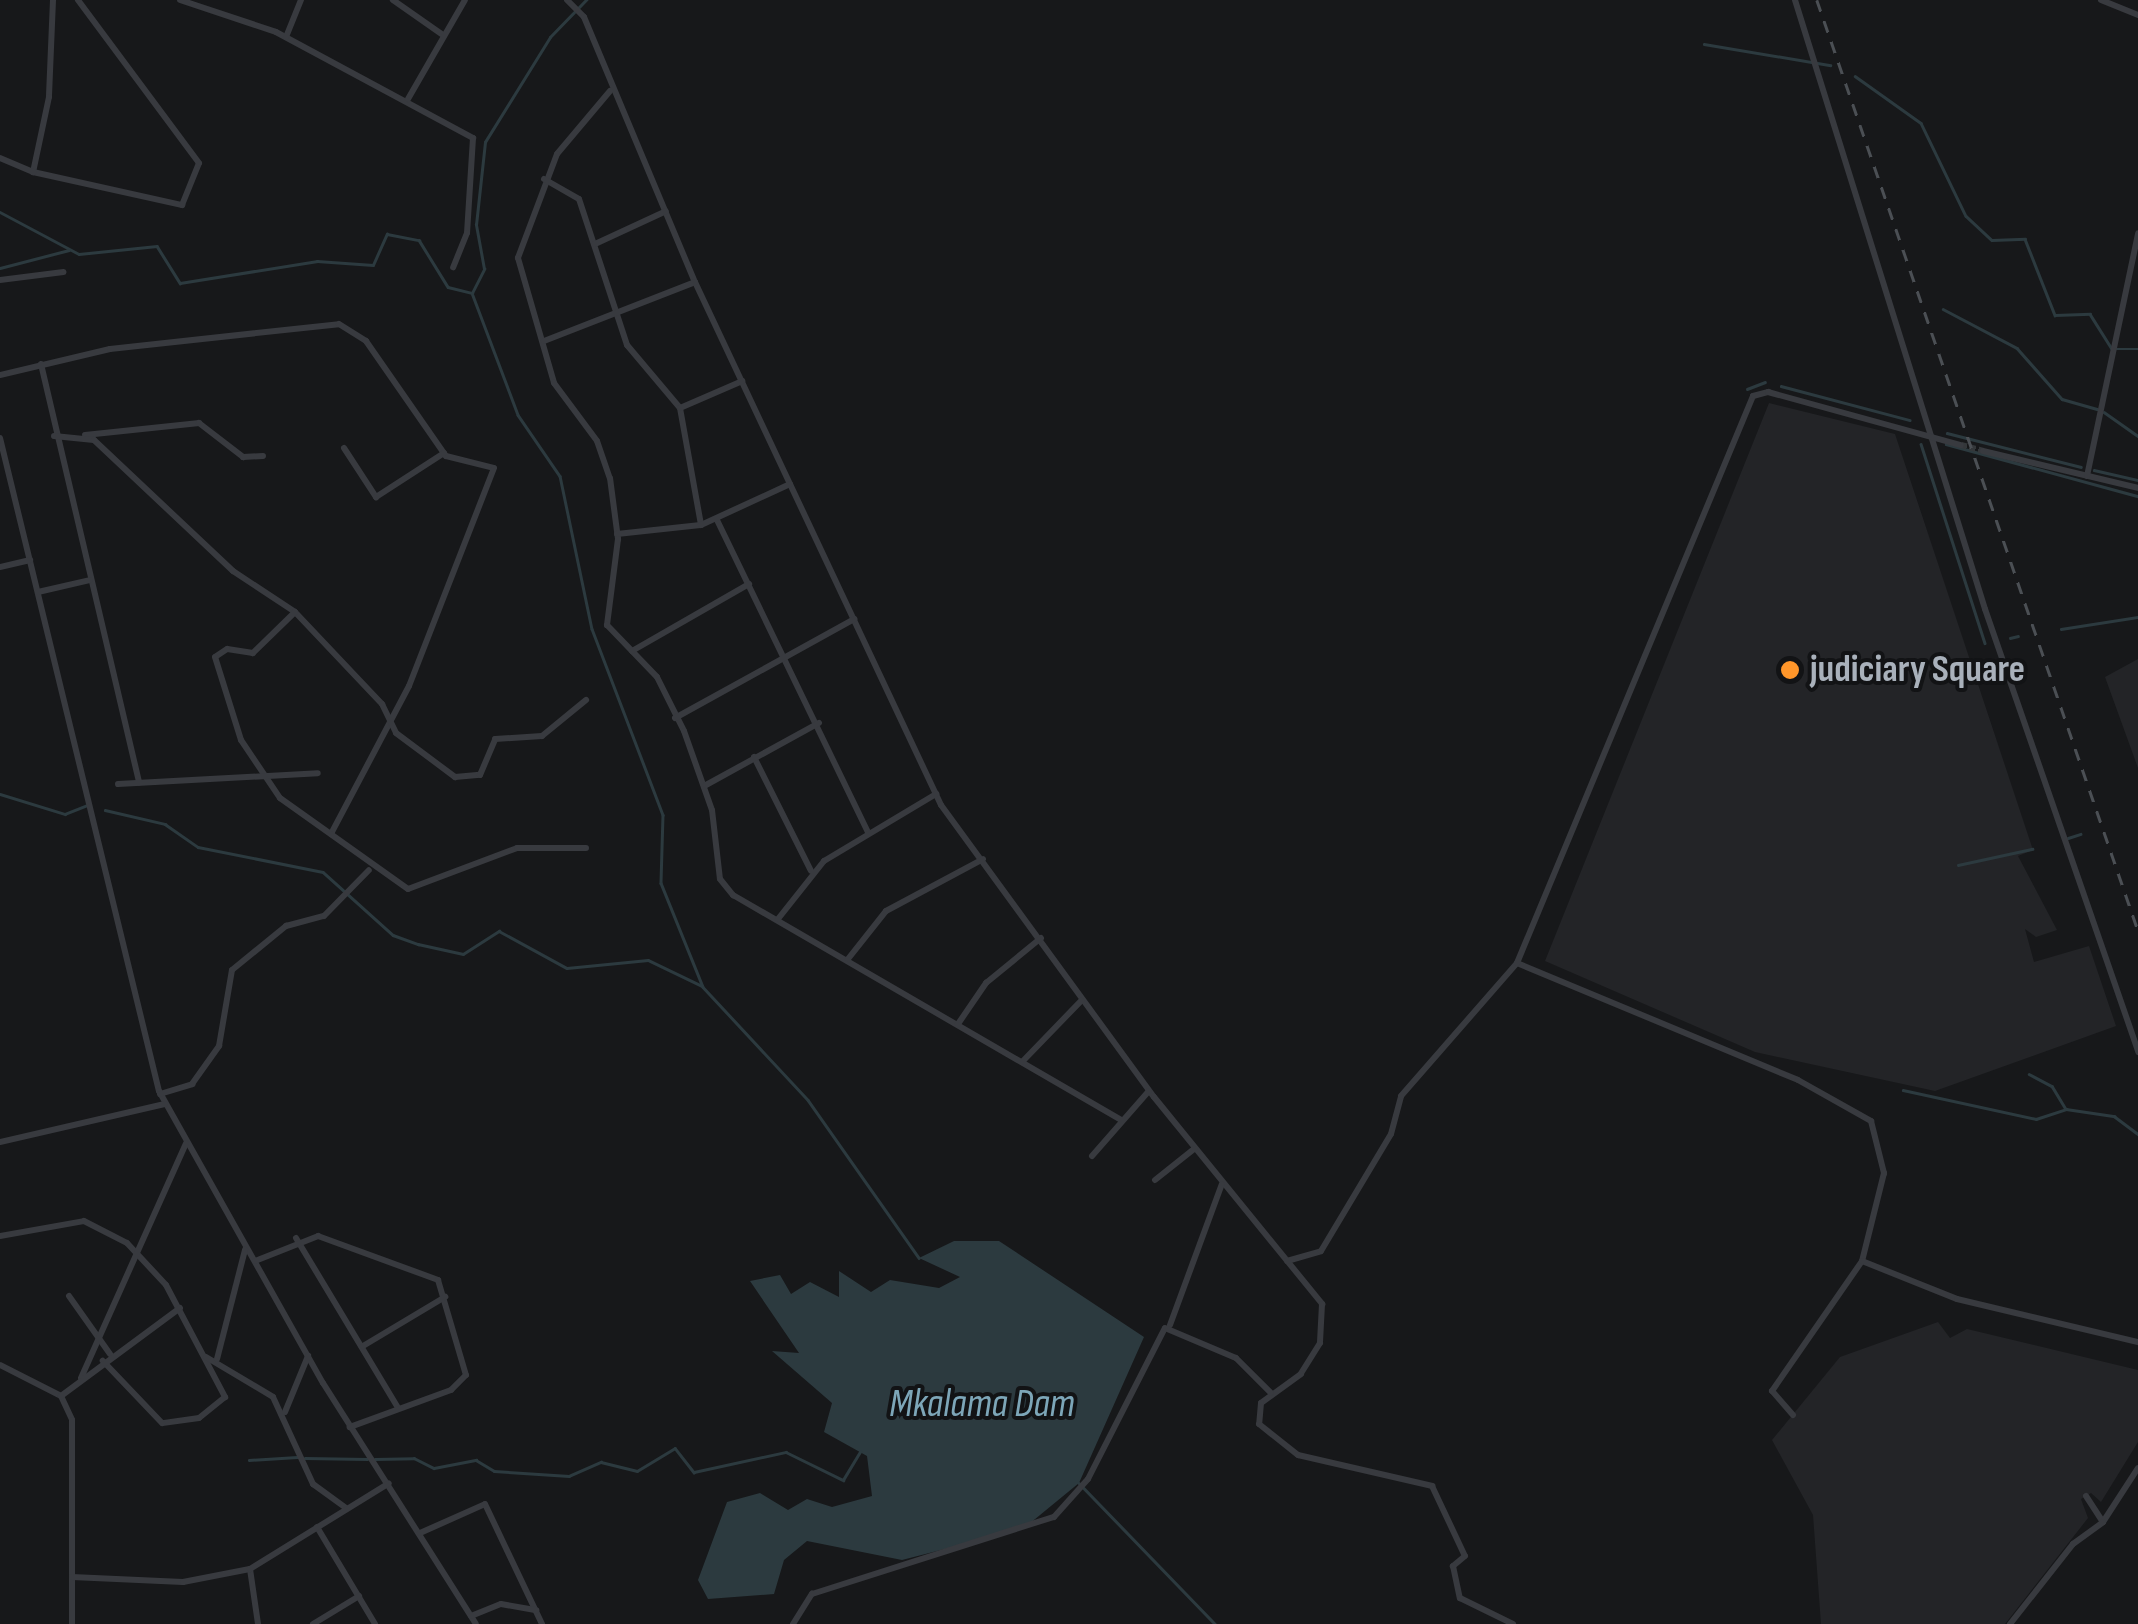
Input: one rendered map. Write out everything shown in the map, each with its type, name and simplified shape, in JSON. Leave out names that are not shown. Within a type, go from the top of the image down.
[{"type":"street","points":[[33,172],[49,97],[53,0]]},
{"type":"street","points":[[0,158],[33,172],[182,204],[199,163],[78,0]]},
{"type":"street","points":[[180,0],[286,37],[408,99],[477,144],[468,232],[453,267]]},
{"type":"street","points":[[286,37],[301,0]]},
{"type":"street","points":[[393,0],[443,35]]},
{"type":"street","points":[[408,99],[465,0]]},
{"type":"street","points":[[567,0],[582,13],[610,90],[695,282],[936,794],[1149,1091],[1322,1304],[1324,1333],[1301,1374],[1272,1393],[1259,1424],[1298,1456],[1432,1486],[1464,1556],[1453,1566],[1460,1598],[1513,1624]]},
{"type":"street","points":[[1794,0],[1930,436],[2138,1052]]},
{"type":"street","points":[[2101,0],[2138,15]]},
{"type":"street","points":[[610,90],[544,179],[518,258],[561,400],[605,459],[617,534],[607,626],[658,677],[706,785],[726,889],[1121,1120]]},
{"type":"street","points":[[544,179],[579,199],[635,359],[680,408],[701,525]]},
{"type":"street","points":[[595,244],[666,211]]},
{"type":"street","points":[[2087,476],[2136,260],[2138,232]]},
{"type":"street","points":[[0,280],[64,272]]},
{"type":"street","points":[[544,341],[695,282]]},
{"type":"street","points":[[0,375],[41,364],[339,324],[366,340],[444,453],[494,468],[409,686],[385,720],[331,834]]},
{"type":"street","points":[[41,364],[54,436],[139,782]]},
{"type":"street","points":[[680,408],[742,381]]},
{"type":"street","points":[[1286,1261],[1321,1252],[1391,1134],[1401,1096],[1516,963],[1740,412],[1768,392],[1962,445]]},
{"type":"street","points":[[54,436],[199,424],[243,457],[263,456]]},
{"type":"street","points":[[84,435],[233,570],[295,612],[382,704],[385,720],[430,765],[469,780],[487,767],[495,740],[542,736],[586,700]]},
{"type":"street","points":[[0,438],[164,1104],[350,1427],[389,1483],[472,1621],[500,1604],[536,1610]]},
{"type":"street","points":[[344,448],[376,497],[444,453]]},
{"type":"street","points":[[1983,451],[2138,488]]},
{"type":"street","points":[[617,534],[701,525],[790,484]]},
{"type":"street","points":[[717,520],[819,723],[868,834]]},
{"type":"street","points":[[0,567],[30,560]]},
{"type":"street","points":[[38,592],[90,580]]},
{"type":"street","points":[[632,651],[749,584]]},
{"type":"street","points":[[295,612],[253,653],[227,649],[216,657],[261,780],[331,834],[369,870],[418,889],[516,848],[586,848]]},
{"type":"street","points":[[676,718],[854,619]]},
{"type":"street","points":[[706,785],[819,723]]},
{"type":"street","points":[[754,758],[811,871]]},
{"type":"street","points":[[118,784],[261,780],[318,773]]},
{"type":"street","points":[[778,919],[811,871],[936,794]]},
{"type":"street","points":[[848,959],[886,912],[982,859]]},
{"type":"street","points":[[160,1094],[192,1084],[219,1046],[232,970],[286,926],[324,916],[369,870]]},
{"type":"street","points":[[958,1024],[986,982],[1041,938]]},
{"type":"street","points":[[1516,963],[1815,1088],[1871,1121],[1884,1173],[1862,1261],[1772,1391],[1793,1415]]},
{"type":"street","points":[[1022,1062],[1082,1000]]},
{"type":"street","points":[[1092,1156],[1149,1091]]},
{"type":"street","points":[[0,1142],[164,1104]]},
{"type":"street","points":[[81,1378],[186,1143]]},
{"type":"street","points":[[1155,1180],[1194,1150]]},
{"type":"street","points":[[794,1624],[812,1594],[1054,1517],[1088,1479],[1170,1326],[1222,1183]]},
{"type":"street","points":[[0,1236],[84,1222],[136,1250],[180,1308],[224,1387],[222,1405],[173,1425],[153,1419],[103,1361]]},
{"type":"street","points":[[255,1262],[296,1238],[333,1238],[418,1266],[445,1297],[466,1375],[350,1427]]},
{"type":"street","points":[[296,1238],[398,1408]]},
{"type":"street","points":[[217,1359],[245,1247]]},
{"type":"street","points":[[1862,1261],[1957,1299],[2138,1342]]},
{"type":"street","points":[[69,1296],[110,1354]]},
{"type":"street","points":[[363,1346],[445,1297]]},
{"type":"street","points":[[60,1396],[110,1354],[180,1308]]},
{"type":"street","points":[[1170,1326],[1241,1362],[1272,1393]]},
{"type":"street","points":[[308,1356],[287,1390],[285,1413],[313,1484],[346,1508]]},
{"type":"street","points":[[206,1357],[217,1359],[285,1413]]},
{"type":"street","points":[[0,1365],[60,1396],[73,1430],[72,1624]]},
{"type":"street","points":[[2010,1624],[2073,1544],[2103,1522],[2138,1468]]},
{"type":"street","points":[[72,1577],[183,1582],[250,1568],[389,1483]]},
{"type":"street","points":[[2086,1496],[2103,1522]]},
{"type":"street","points":[[420,1533],[485,1504],[542,1624]]},
{"type":"street","points":[[317,1527],[375,1624]]},
{"type":"street","points":[[250,1568],[258,1624]]},
{"type":"street","points":[[313,1624],[359,1596]]},
{"type":"shaded area","points":[[1769,403],[1895,434],[2033,850],[2018,856],[2057,930],[2036,937],[2025,929],[2034,962],[2089,946],[2116,1026],[1935,1091],[1755,1052],[1545,961]]},
{"type":"shaded area","points":[[2138,659],[2138,768],[2105,677]]},
{"type":"shaded area","points":[[1938,1322],[1950,1338],[1967,1329],[2138,1370],[2138,1442],[2101,1502],[2091,1493],[2081,1499],[2088,1518],[2005,1624],[1821,1624],[1813,1515],[1772,1440],[1840,1357]]},
{"type":"water","name":"Mkalama Dam","points":[[954,1241],[999,1241],[1144,1337],[1079,1483],[1023,1529],[902,1560],[807,1541],[784,1560],[774,1594],[708,1599],[698,1580],[727,1502],[760,1493],[788,1510],[807,1499],[832,1507],[872,1496],[867,1456],[824,1432],[832,1403],[772,1351],[799,1353],[750,1281],[780,1275],[791,1294],[810,1282],[839,1297],[839,1271],[871,1292],[890,1280],[939,1288],[960,1277],[919,1258]]},
{"type":"waterway","points":[[472,293],[484,269],[476,225],[485,142],[550,37],[586,0]]},
{"type":"waterway","points":[[1704,44],[1830,65]]},
{"type":"waterway","points":[[1855,76],[1921,123],[1966,216],[1992,240],[2025,239],[2055,315],[2090,314],[2112,349],[2138,349]]},
{"type":"waterway","points":[[0,212],[79,254],[157,246],[180,283],[317,261],[373,265],[387,234],[419,240],[448,287],[472,293],[518,415],[560,476],[592,629],[663,815],[661,883],[703,987],[808,1100],[919,1258]]},
{"type":"waterway","points":[[0,268],[69,250]]},
{"type":"waterway","points":[[1943,309],[2017,348],[2062,399],[2097,409]]},
{"type":"waterway","points":[[1747,389],[1765,382]]},
{"type":"waterway","points":[[1781,386],[1910,420]]},
{"type":"waterway","points":[[2104,412],[2138,436]]},
{"type":"waterway","points":[[1947,433],[2081,467]]},
{"type":"waterway","points":[[1921,444],[1985,643]]},
{"type":"waterway","points":[[1946,444],[2138,496]]},
{"type":"waterway","points":[[2094,470],[2138,480]]},
{"type":"waterway","points":[[2061,629],[2138,617]]},
{"type":"waterway","points":[[2010,638],[2018,636]]},
{"type":"waterway","points":[[0,794],[65,814],[85,806]]},
{"type":"waterway","points":[[105,810],[165,824],[198,847],[323,872],[393,935],[418,944],[463,954],[499,931],[567,968],[648,960],[702,986]]},
{"type":"waterway","points":[[2068,838],[2080,834]]},
{"type":"waterway","points":[[1958,865],[2032,849]]},
{"type":"waterway","points":[[2029,1074],[2052,1086],[2065,1108]]},
{"type":"waterway","points":[[1903,1090],[2036,1119],[2066,1109],[2114,1116],[2138,1134]]},
{"type":"waterway","points":[[375,1459],[414,1458],[434,1468],[476,1460],[494,1471],[569,1476],[601,1462],[637,1471],[675,1448],[694,1472],[786,1452],[843,1480],[860,1452]]},
{"type":"waterway","points":[[249,1460],[297,1457]]},
{"type":"waterway","points":[[305,1458],[367,1459]]},
{"type":"waterway","points":[[1079,1483],[1215,1624]]},
{"type":"tunnel","points":[[1961,445],[1983,451]]},
{"type":"railway","points":[[1817,0],[2138,930]]},
{"type":"place","name":"judiciary Square","points":[[1790,670]]}]
